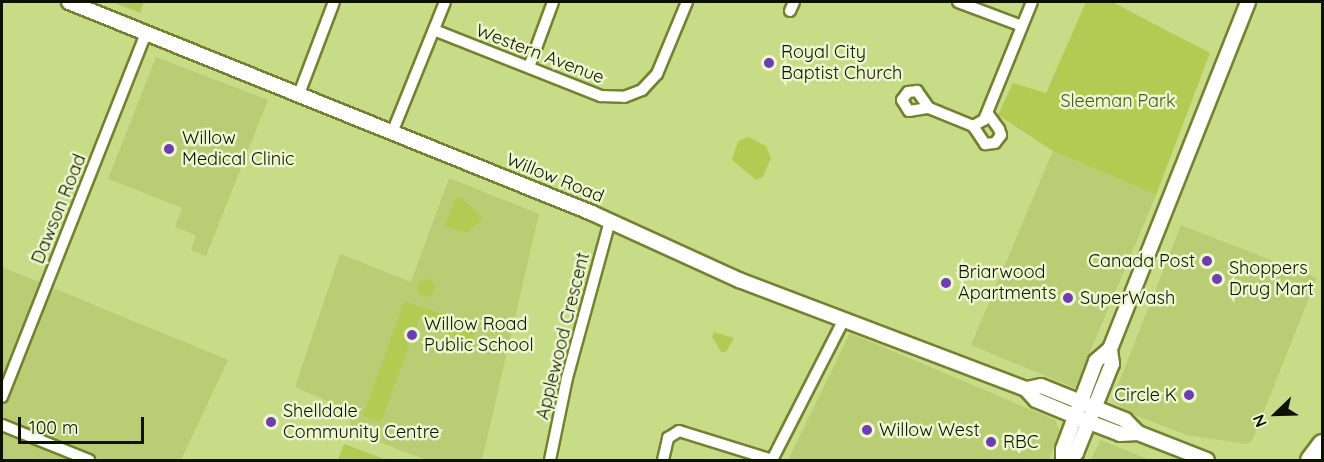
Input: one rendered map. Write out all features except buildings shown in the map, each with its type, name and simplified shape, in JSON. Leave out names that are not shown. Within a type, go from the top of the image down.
[{"type":"highway","points":[[1310,460],[1323,444]]},
{"type":"main road","name":"Willow Road","points":[[73,2],[610,220],[690,260],[1026,389],[1036,400],[1089,422],[1120,434],[1138,433]]},
{"type":"main road","points":[[1063,460],[1062,449],[1096,361],[1110,349],[1248,2]]},
{"type":"main road","points":[[1069,460],[1089,422],[1112,364],[1110,349]]},
{"type":"main road","name":"Willow Road","points":[[1026,389],[1041,386],[1125,420],[1138,433],[1207,460]]},
{"type":"street","points":[[299,94],[334,2]]},
{"type":"street","points":[[392,133],[445,2]]},
{"type":"street","points":[[528,68],[553,2]]},
{"type":"street","name":"Western Avenue","points":[[434,30],[601,96],[632,95],[657,74],[687,2]]},
{"type":"street","points":[[958,2],[1022,26]]},
{"type":"street","points":[[973,126],[988,114],[1032,2]]},
{"type":"street","name":"Dawson Road","points":[[2,397],[146,33]]},
{"type":"street","points":[[929,108],[973,126],[985,144],[995,143],[1001,135],[988,114]]},
{"type":"street","name":"Applewood Crescent","points":[[550,460],[567,378],[610,220]]},
{"type":"street","points":[[663,460],[668,438],[679,431],[772,460],[844,319]]},
{"type":"street","points":[[2,425],[89,460]]},
{"type":"shaded area","points":[[156,57],[268,100],[206,256],[191,250],[196,235],[175,227],[182,208],[108,179]]},
{"type":"shaded area","points":[[1053,151],[1156,195],[1075,388],[971,345]]},
{"type":"shaded area","name":"Willow Road Public School","points":[[449,178],[539,214],[482,460],[426,460],[361,435],[350,427],[350,411],[295,387],[340,254],[411,282]]},
{"type":"shaded area","points":[[1181,225],[1317,278],[1252,441],[1245,444],[1187,435],[1129,413],[1112,400]]},
{"type":"shaded area","points":[[2,267],[228,360],[181,460],[2,460]]},
{"type":"shaded area","points":[[850,333],[1055,420],[1060,431],[1049,460],[788,460]]},
{"type":"shaded area","points":[[1100,440],[1150,460],[1091,460]]},
{"type":"green space","points":[[113,2],[144,2],[140,13]]},
{"type":"green space","name":"Sleeman Park","points":[[1086,2],[1112,2],[1210,53],[1156,195],[1053,151],[998,115],[1013,83],[1046,93]]},
{"type":"green space","points":[[749,137],[766,146],[771,158],[763,177],[756,180],[732,160],[738,141]]},
{"type":"green space","points":[[456,198],[463,199],[483,218],[467,233],[444,226]]},
{"type":"green space","points":[[422,279],[430,279],[435,284],[433,295],[422,297],[417,292],[417,284]]},
{"type":"green space","points":[[404,301],[476,326],[474,338],[473,342],[429,328],[432,320],[420,316],[381,422],[363,416]]},
{"type":"green space","points":[[714,332],[734,338],[726,352],[721,352],[712,337]]},
{"type":"green space","points":[[344,444],[387,460],[338,460]]},
{"type":"place","name":"Royal City Baptist Church","points":[[769,63]]},
{"type":"place","name":"Willow Medical Clinic","points":[[169,149]]},
{"type":"place","name":"Canada Post","points":[[1207,261]]},
{"type":"place","name":"Shoppers Drug Mart","points":[[1217,279]]},
{"type":"place","name":"Briarwood Apartments","points":[[946,283]]},
{"type":"place","name":"SuperWash","points":[[1068,298]]},
{"type":"place","name":"Willow Road Public School","points":[[412,335]]},
{"type":"place","name":"Circle K","points":[[1189,395]]},
{"type":"place","name":"Shelldale Community Centre","points":[[271,422]]},
{"type":"place","name":"Willow West","points":[[867,430]]},
{"type":"place","name":"RBC","points":[[991,442]]}]
